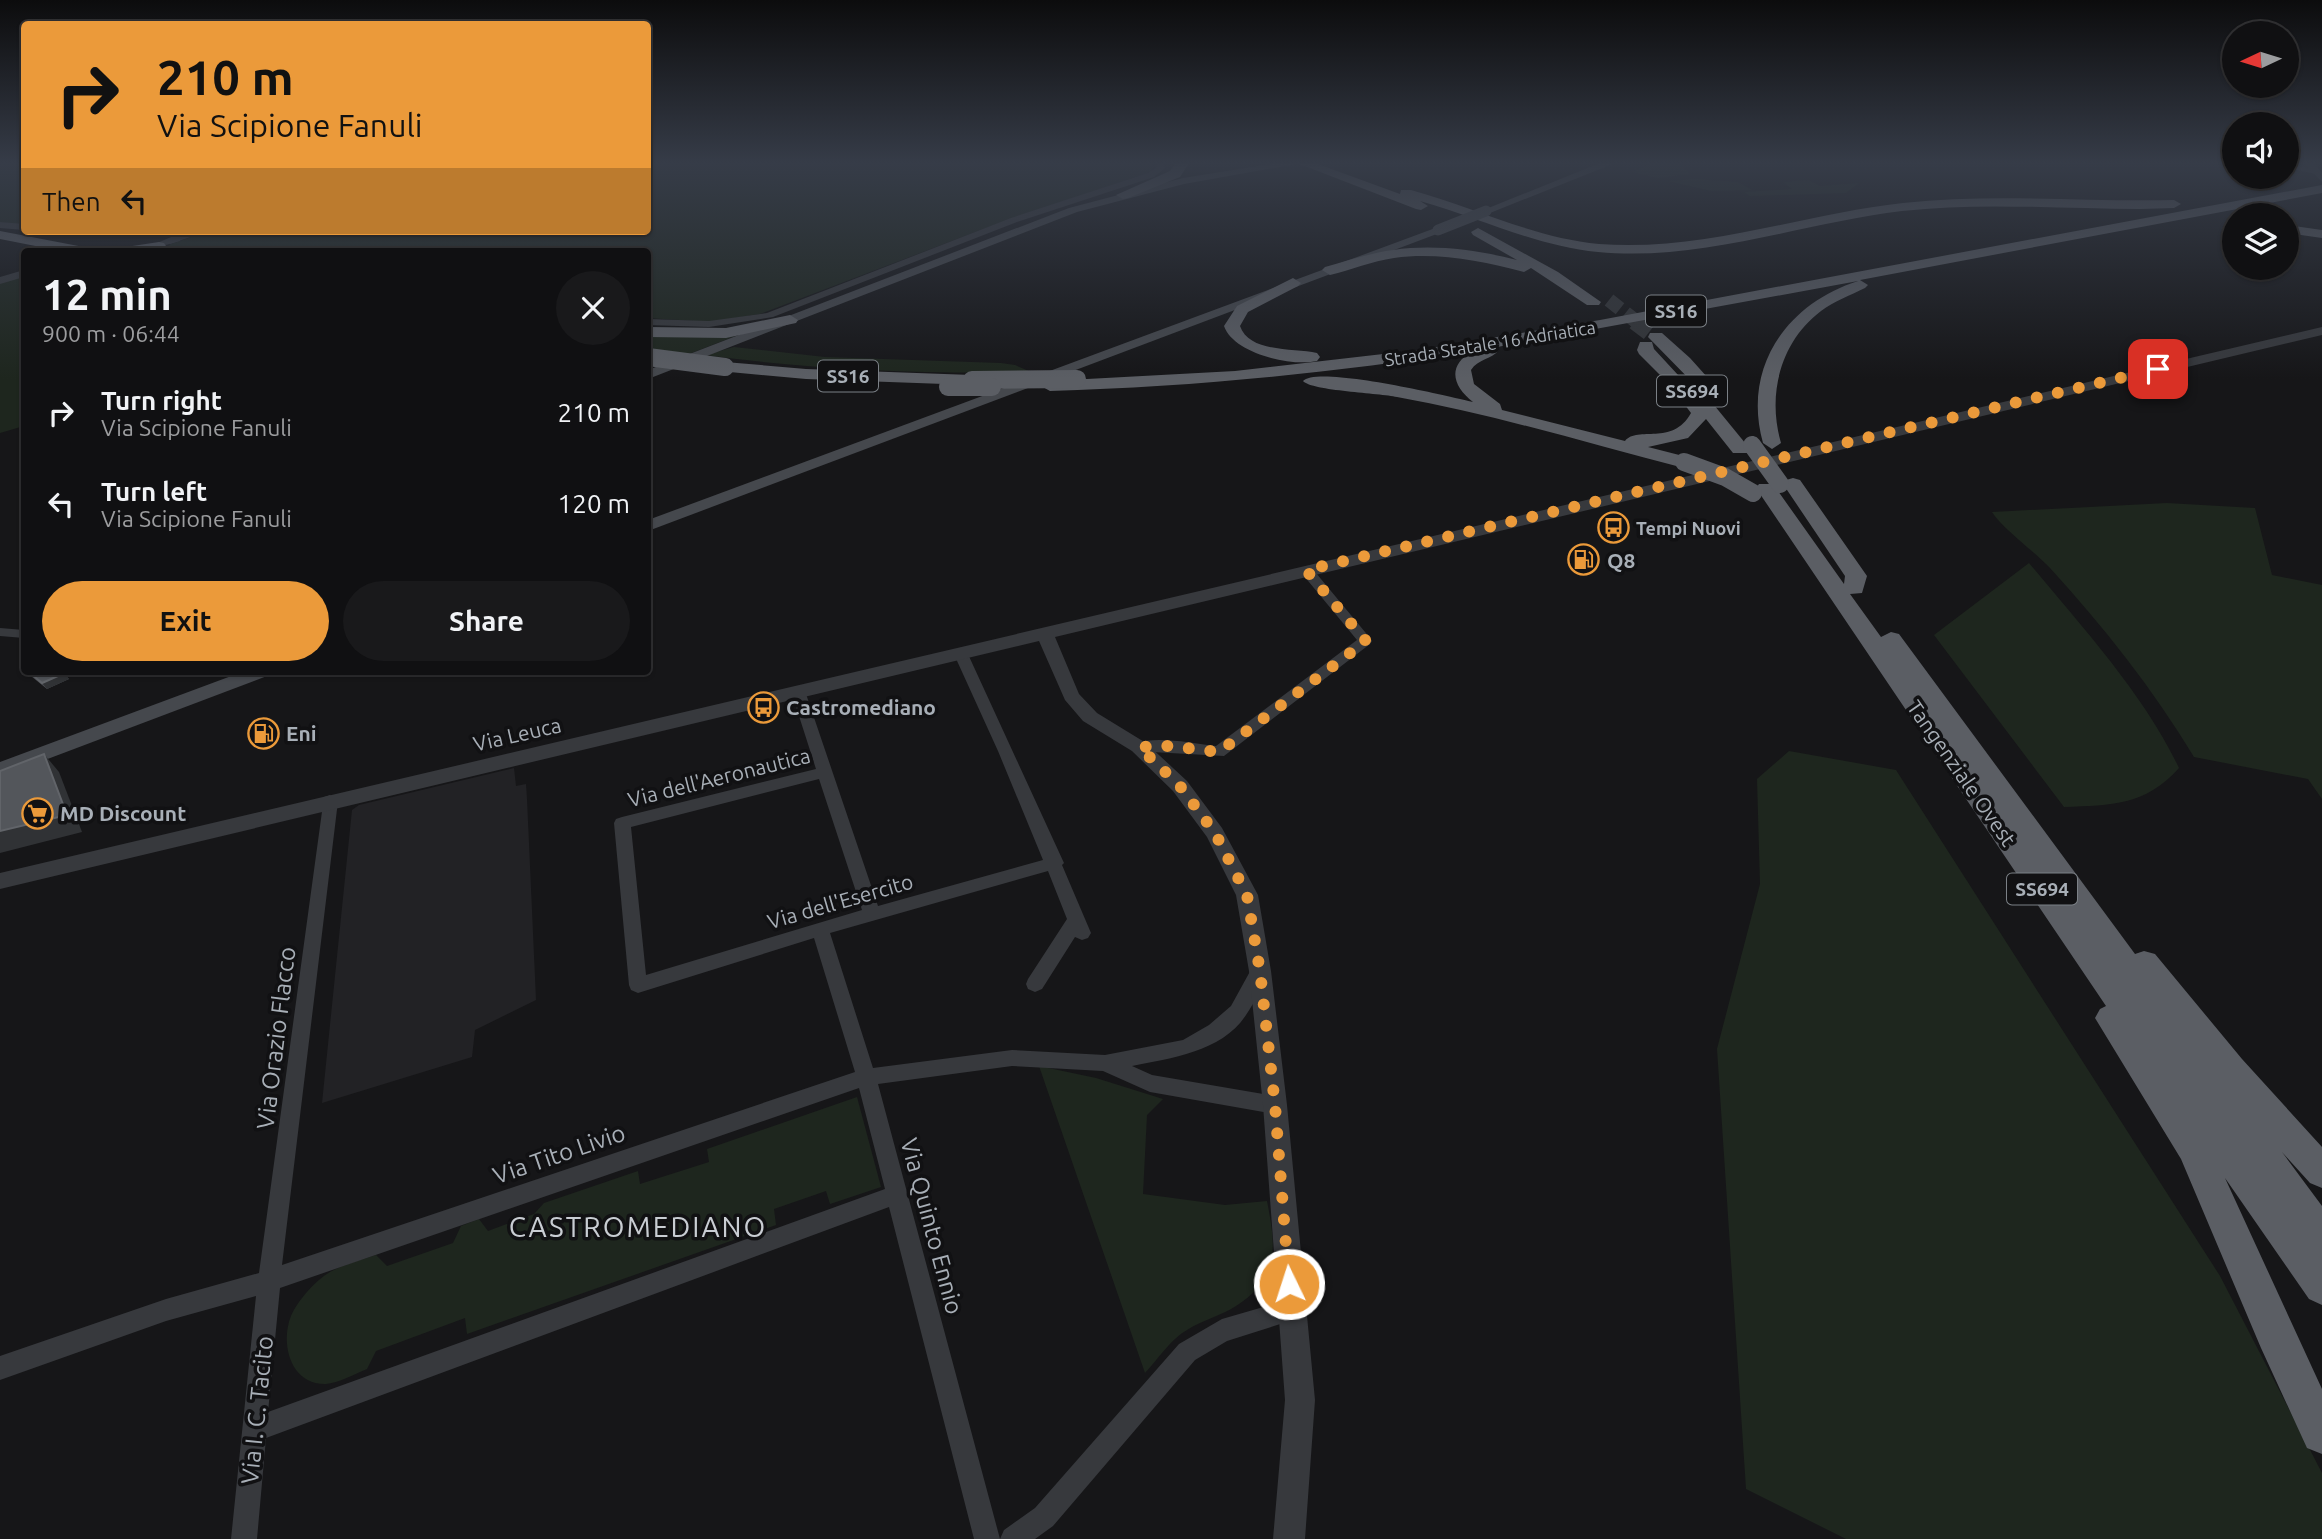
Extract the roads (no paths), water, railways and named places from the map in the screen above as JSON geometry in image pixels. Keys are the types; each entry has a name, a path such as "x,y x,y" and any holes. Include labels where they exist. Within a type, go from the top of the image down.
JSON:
{"highway":[{"path":"0,235 50,248"},
{"path":"1330,270 1405,253 1461,254 1531,269 1546,275 1583,300 1593,302 1510,248 1484,235"},
{"path":"1499,235 1528,248 1609,300"},
{"path":"1531,235 1586,247 1635,250 1684,246 1745,235"},
{"name":"Strada Statale 16 Adriatica","path":"651,358 793,380 948,387 1050,386 1285,366 1380,354 1587,321 2043,235"},
{"name":"Strada Statale 16 Adriatica","path":"651,365 972,380 1078,382 1228,378 1320,369 1467,348 1647,317 2079,235"},
{"path":"0,244 50,248"},
{"path":"0,244 21,249"},
{"path":"1078,382 1100,389 1291,380 1349,384 1453,402 1773,488 1772,443 1767,409 1770,371 1786,341 1806,316 1831,298 1875,279 1976,258 2002,249"},
{"path":"1293,283 1283,292 1238,312 1233,326 1235,334 1242,341 1264,352 1282,356 1323,356 1587,321"},
{"path":"1647,317 1627,324 1481,353 1465,363 1461,377 1475,397 1508,413 1614,439 1638,442 1669,439 1691,428 1700,413 1675,380 1645,350 1647,340"},
{"path":"651,332 726,333 790,320"},
{"name":"Tangenziale Ovest","path":"1647,340 1746,447 1853,601 2065,923 2322,1286"},
{"name":"Tangenziale Ovest","path":"1853,601 2016,814 2322,1236"},
{"path":"2016,814 2070,870 2230,1069 2322,1172"},
{"path":"2065,923 2076,963 2195,1150 2275,1334 2322,1433"}],"main road":[{"path":"651,374 1004,235"},
{"path":"651,525 1425,235"},
{"path":"0,770 249,675"}],"street":[{"path":"161,247 176,239 178,235"},
{"path":"161,247 193,235"},
{"path":"651,321 696,326 748,321 770,315 976,235"},
{"path":"0,281 21,275"},
{"path":"1289,1539 1300,1400 1275,1105 1260,971 1247,895 1215,833 1180,786 1139,747 1090,717 1071,696 1044,632 2322,331"},
{"path":"1139,747 1170,746 1219,752 1366,641 1306,570"},
{"path":"0,632 21,635"},
{"name":"Via Leuca","path":"0,881 1044,632"},
{"path":"960,652 1055,863 1079,927 1035,984"},
{"path":"798,691 873,914"},
{"name":"Via dell'Aeronautica","path":"638,985 622,823 825,772"},
{"name":"Via Orazio Flacco","path":"269,1281 330,801"},
{"name":"Via dell'Esercito","path":"638,985 820,929 1055,863"},
{"name":"Via Quinto Ennio","path":"820,929 866,1077 986,1539"},
{"path":"1105,1063 1187,1047 1216,1031 1238,1012 1260,971"},
{"name":"Via Tito Livio","path":"0,1368 166,1310 269,1281 866,1077 1012,1058 1105,1063"},
{"path":"1105,1063 1150,1083 1275,1105"},
{"path":"256,1429 897,1194"},
{"name":"Via I. C. Tacito","path":"244,1539 269,1281"},
{"path":"1013,1539 1044,1517 1187,1352 1222,1331 1291,1310"}],"tunnel":[{"path":"1609,300 1637,322"},
{"path":"1635,321 1656,337"}],"place":[{"name":"Tempi Nuovi","path":"1613,528"},
{"name":"Q8","path":"1584,560"},
{"name":"Castromediano","path":"763,707"},
{"name":"Eni","path":"263,733"},
{"name":"MD Discount","path":"37,813"}],"district":[{"name":"CASTROMEDIANO","path":"638,1226"}]}
